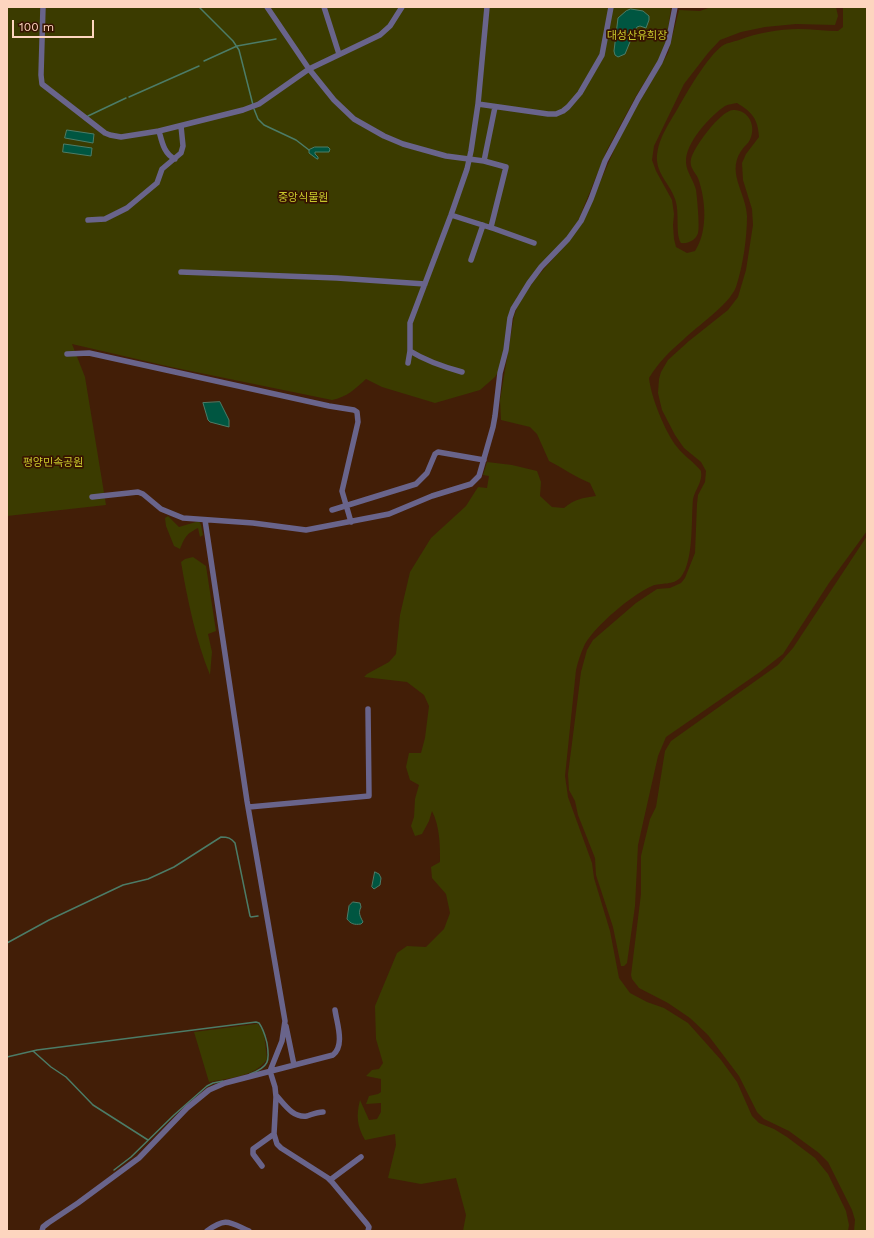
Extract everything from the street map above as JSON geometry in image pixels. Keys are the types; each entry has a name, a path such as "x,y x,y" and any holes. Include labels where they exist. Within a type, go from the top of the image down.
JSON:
{"street":[{"path":"43,7 41,81 44,86 104,132 110,135 128,136 181,126 243,110 259,104 309,69 363,44 385,31 402,7"},
{"path":"267,7 309,69 342,108 354,119 384,136 403,144 446,156 484,161 506,167 491,227"},
{"path":"324,7 339,54"},
{"path":"408,363 410,351 410,323 451,215 469,159 478,104 487,7"},
{"path":"478,104 548,114 556,114 568,107 580,93 600,60 612,7"},
{"path":"92,497 138,492 143,494 152,503 182,518 253,522 306,530 388,514 432,496 471,484 479,476 495,416 500,373 506,350 510,318 513,310 529,283 541,267 568,239 581,221 605,161 662,57 670,34 675,7"},
{"path":"484,161 495,107"},
{"path":"88,220 105,219 127,208 156,183 162,169 181,153 183,146 181,126"},
{"path":"159,131 162,144 166,152 175,158"},
{"path":"451,215 491,227 534,243"},
{"path":"471,260 483,225"},
{"path":"181,272 337,278 425,284"},
{"path":"410,351 439,365 462,372"},
{"path":"67,354 89,354 329,406 354,410 357,412 358,422 342,491 351,522"},
{"path":"332,510 416,484 427,473 435,454 441,451 484,460"},
{"path":"205,520 248,807 294,1066"},
{"path":"248,807 369,796 368,710"},
{"path":"42,1231 43,1227 48,1223 139,1158 187,1108 209,1090 225,1083 294,1066 333,1055 337,1052 339,1035 335,1010"},
{"path":"285,1022 282,1041 270,1071 276,1096 274,1134 277,1144 330,1180 367,1224 369,1227 368,1231"},
{"path":"276,1096 287,1108 300,1116 323,1112"},
{"path":"262,1166 253,1154 253,1149 274,1134"},
{"path":"330,1180 361,1157"},
{"path":"207,1231 221,1222 228,1222 249,1231"}],"green space":[{"name":"중앙식물원","path":"7,7 671,7 667,38 662,54 636,96 607,150 578,221 568,237 517,297 499,371 495,377 480,390 435,403 382,387 366,379 346,395 332,400 171,367 72,344 85,377 106,505 7,516"},
{"path":"711,7 836,7 838,16 835,25 796,24 765,27 741,32 720,40 684,84 654,146 652,160 656,171 672,200 674,214 674,239 676,247 687,253 695,251 702,235 704,225 704,206 701,187 692,167 691,159 693,153 708,130 721,116 733,110 738,110 749,118 752,127 750,140 738,156 736,164 736,173 746,207 747,216 744,252 736,287 727,301 669,353 649,378 650,386 663,424 672,441 701,471 701,479 693,499 691,540 688,561 685,570 678,580 671,583 652,586 635,596 606,619 590,636 585,644 576,670 565,776 568,797 592,863 594,878 610,931 619,978 630,993 647,1002 664,1008 688,1023 721,1060 737,1082 752,1116 759,1123 774,1129 787,1137 815,1158 828,1174 846,1211 849,1225 848,1231 463,1231 466,1215 456,1178 421,1184 388,1178 396,1145 395,1134 365,1140 360,1130 358,1121 360,1100 369,1120 377,1119 381,1112 381,1103 366,1104 369,1096 381,1092 381,1079 366,1076 372,1070 379,1069 383,1063 376,1039 375,1006 397,953 407,946 426,947 444,929 450,913 446,894 432,878 431,867 440,862 440,843 435,817 432,811 429,821 422,834 415,836 411,826 414,817 415,799 419,785 410,780 406,767 409,753 421,753 425,738 429,706 424,695 407,682 364,677 389,662 396,654 400,615 410,572 431,538 466,506 478,487 487,488 489,476 483,475 487,462 512,465 537,471 541,482 540,496 552,507 564,508 579,499 596,496 590,483 549,461 537,434 530,427 501,420 500,400 514,316 519,302 536,278 567,243 583,221 622,132 668,53 679,10 700,11"},
{"path":"843,7 867,7 867,531 829,583 783,654 760,672 666,737 658,756 638,845 635,906 627,963 624,966 621,966 613,927 596,875 595,858 578,815 575,801 569,790 568,774 581,672 587,650 593,640 636,603 657,589 670,588 681,583 685,578 695,553 698,495 705,482 706,471 701,462 684,448 675,435 662,410 658,393 659,379 668,360 728,310 738,297 746,270 753,225 752,209 743,180 742,163 746,154 759,137 756,121 747,110 737,103 726,105 706,123 694,138 687,155 686,162 687,169 696,190 699,230 695,238 686,243 681,243 679,239 675,199 658,166 657,154 667,127 692,84 710,58 722,46 761,33 791,29 838,31 843,27"},
{"path":"168,516 179,527 199,521 203,535 200,537 198,528 186,536 180,549 174,546 166,526 165,518"},
{"path":"867,536 867,1231 854,1231 855,1220 852,1210 828,1162 819,1153 789,1131 764,1119 757,1112 739,1076 708,1035 690,1018 668,1003 639,988 632,979 631,975 641,894 641,856 650,819 656,807 665,751 671,741 778,665 793,648"},
{"path":"193,557 206,566 216,631 208,634 212,652 210,675 200,648 192,619 181,562 185,559"},
{"path":"258,1024 264,1033 267,1059 262,1065 256,1070 241,1076 209,1082 194,1032"}],"shaded area":[{"path":"631,9 643,11 649,16 649,20 646,28 640,26 637,27 625,54 618,57 615,55 614,51 618,18 626,11"},
{"path":"67,130 94,134 93,143 65,138"},
{"path":"64,144 92,148 91,156 63,152"},
{"path":"315,147 328,147 330,149 329,152 315,152 318,157 317,159 309,153 309,150"},
{"path":"220,402 229,420 229,427 210,422 208,420 203,403"},
{"path":"375,872 379,874 381,878 380,885 374,889 372,887"},
{"path":"353,902 360,903 360,914 363,922 361,924 353,924 347,919 349,906"}],"waterway":[{"path":"199,7 233,41 239,50 253,105"},
{"path":"204,61 237,46 276,39"},
{"path":"129,97 199,66"},
{"path":"88,116 126,98"},
{"path":"254,109 258,119 264,125 296,140 309,150"},
{"path":"7,943 49,920 123,885 148,879 174,867 221,837 229,838 235,843 250,916 258,916"},
{"path":"7,1057 37,1050 256,1022 259,1023 265,1035 268,1049 268,1059 265,1066 250,1074"},
{"path":"33,1051 51,1067 66,1077 93,1105 148,1140"},
{"path":"114,1170 131,1157 174,1115 207,1086 223,1081"}],"park label":[{"name":"대성산유희장","path":"637,36"},
{"name":"평양민속공원","path":"53,463"}]}
